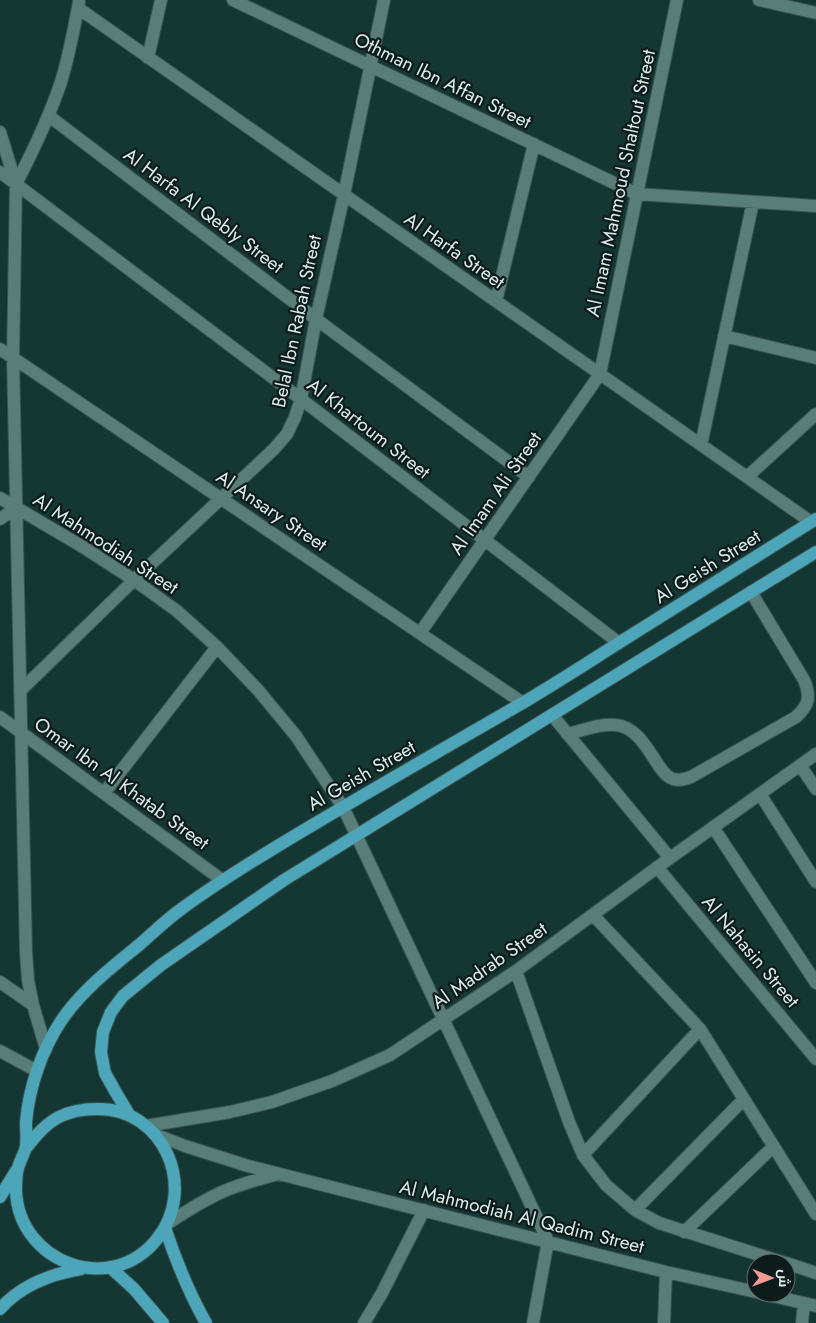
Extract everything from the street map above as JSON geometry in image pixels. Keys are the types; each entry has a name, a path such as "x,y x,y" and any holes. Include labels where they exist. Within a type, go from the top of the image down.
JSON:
{"main road":[{"name":"Al Geish Street","path":"26,1148 26,1122 37,1070 62,1020 82,995 106,972 178,911 222,880 342,807 523,703 814,521"},
{"path":"130,1116 105,1073 101,1052 103,1032 111,1012 123,996 161,965 284,880 816,552"},
{"path":"0,1197 18,1167 26,1148 41,1130 60,1116 83,1109 107,1109 130,1116 150,1130 164,1147 175,1177 173,1209 166,1226 142,1254 110,1267 86,1268 63,1272 42,1279 22,1290 0,1309"},
{"path":"18,1167 15,1186 18,1206 24,1225 35,1241 50,1254 67,1263 86,1268"},
{"path":"166,1226 174,1256 206,1323"},
{"path":"110,1267 134,1289 163,1323"}],"street":[{"path":"148,58 160,0"},
{"name":"Othman Ibn Affan Street","path":"233,0 636,194"},
{"name":"Belal Ibn Rabah Street","path":"20,691 220,498 274,449 287,434 301,399 316,319 344,195 384,0"},
{"name":"Al Imam Mahmoud Shaltout Street","path":"600,374 677,0"},
{"path":"759,0 816,13"},
{"path":"16,184 34,151 49,116 66,63 79,4"},
{"name":"Al Harfa Street","path":"79,4 148,58 747,477 814,521"},
{"name":"Al Harfa Al Qebly Street","path":"49,116 316,319 529,477"},
{"path":"0,132 16,184 13,358 26,952 28,980 33,1005 46,1049"},
{"path":"496,301 534,144"},
{"name":"Al Khartoum Street","path":"0,172 301,399 619,643"},
{"path":"636,194 816,206"},
{"path":"701,444 753,202"},
{"path":"724,336 816,358"},
{"name":"Al Ansary Street","path":"0,350 523,703"},
{"name":"Al Imam Ali Street","path":"420,633 600,374"},
{"path":"747,477 816,414"},
{"name":"Al Mahmodiah Street","path":"0,498 83,547 134,580 177,612 217,647 258,690 296,736 342,807 548,1242"},
{"path":"0,519 16,508"},
{"path":"567,734 604,725 617,725 629,729 639,737 665,774 673,779 682,780 691,777 796,717 804,710 808,700 808,690 804,680 751,592"},
{"path":"104,793 217,647"},
{"path":"552,715 670,858"},
{"name":"Omar Ibn Al Khatab Street","path":"0,717 222,880"},
{"name":"Al Madrab Street","path":"150,1130 272,1102 332,1081 390,1054 516,971 816,754"},
{"path":"800,765 816,789"},
{"path":"760,794 816,882"},
{"path":"713,828 816,983"},
{"name":"Al Nahasin Street","path":"658,867 816,1059"},
{"path":"593,915 700,1029 816,1214"},
{"name":"Al Mahmodiah Al Qadim Street","path":"516,971 569,1122 583,1155 606,1185 635,1210 659,1223 752,1253"},
{"path":"0,982 33,1005"},
{"path":"583,1155 700,1029"},
{"path":"0,1051 37,1070"},
{"path":"635,1210 743,1100"},
{"name":"Al Mahmodiah Al Qadim Street","path":"150,1130 185,1146 216,1157 666,1272 746,1290"},
{"path":"684,1232 773,1147"},
{"name":"Al Mahmodiah Al Qadim Street","path":"166,1226 193,1207 221,1192 280,1174"},
{"path":"366,1322 424,1210"},
{"path":"533,1323 548,1242"},
{"name":"Al Mahmodiah Al Qadim Street","path":"796,1267 816,1273"},
{"path":"664,1323 666,1272"},
{"path":"796,1301 810,1304 802,1323"}]}
